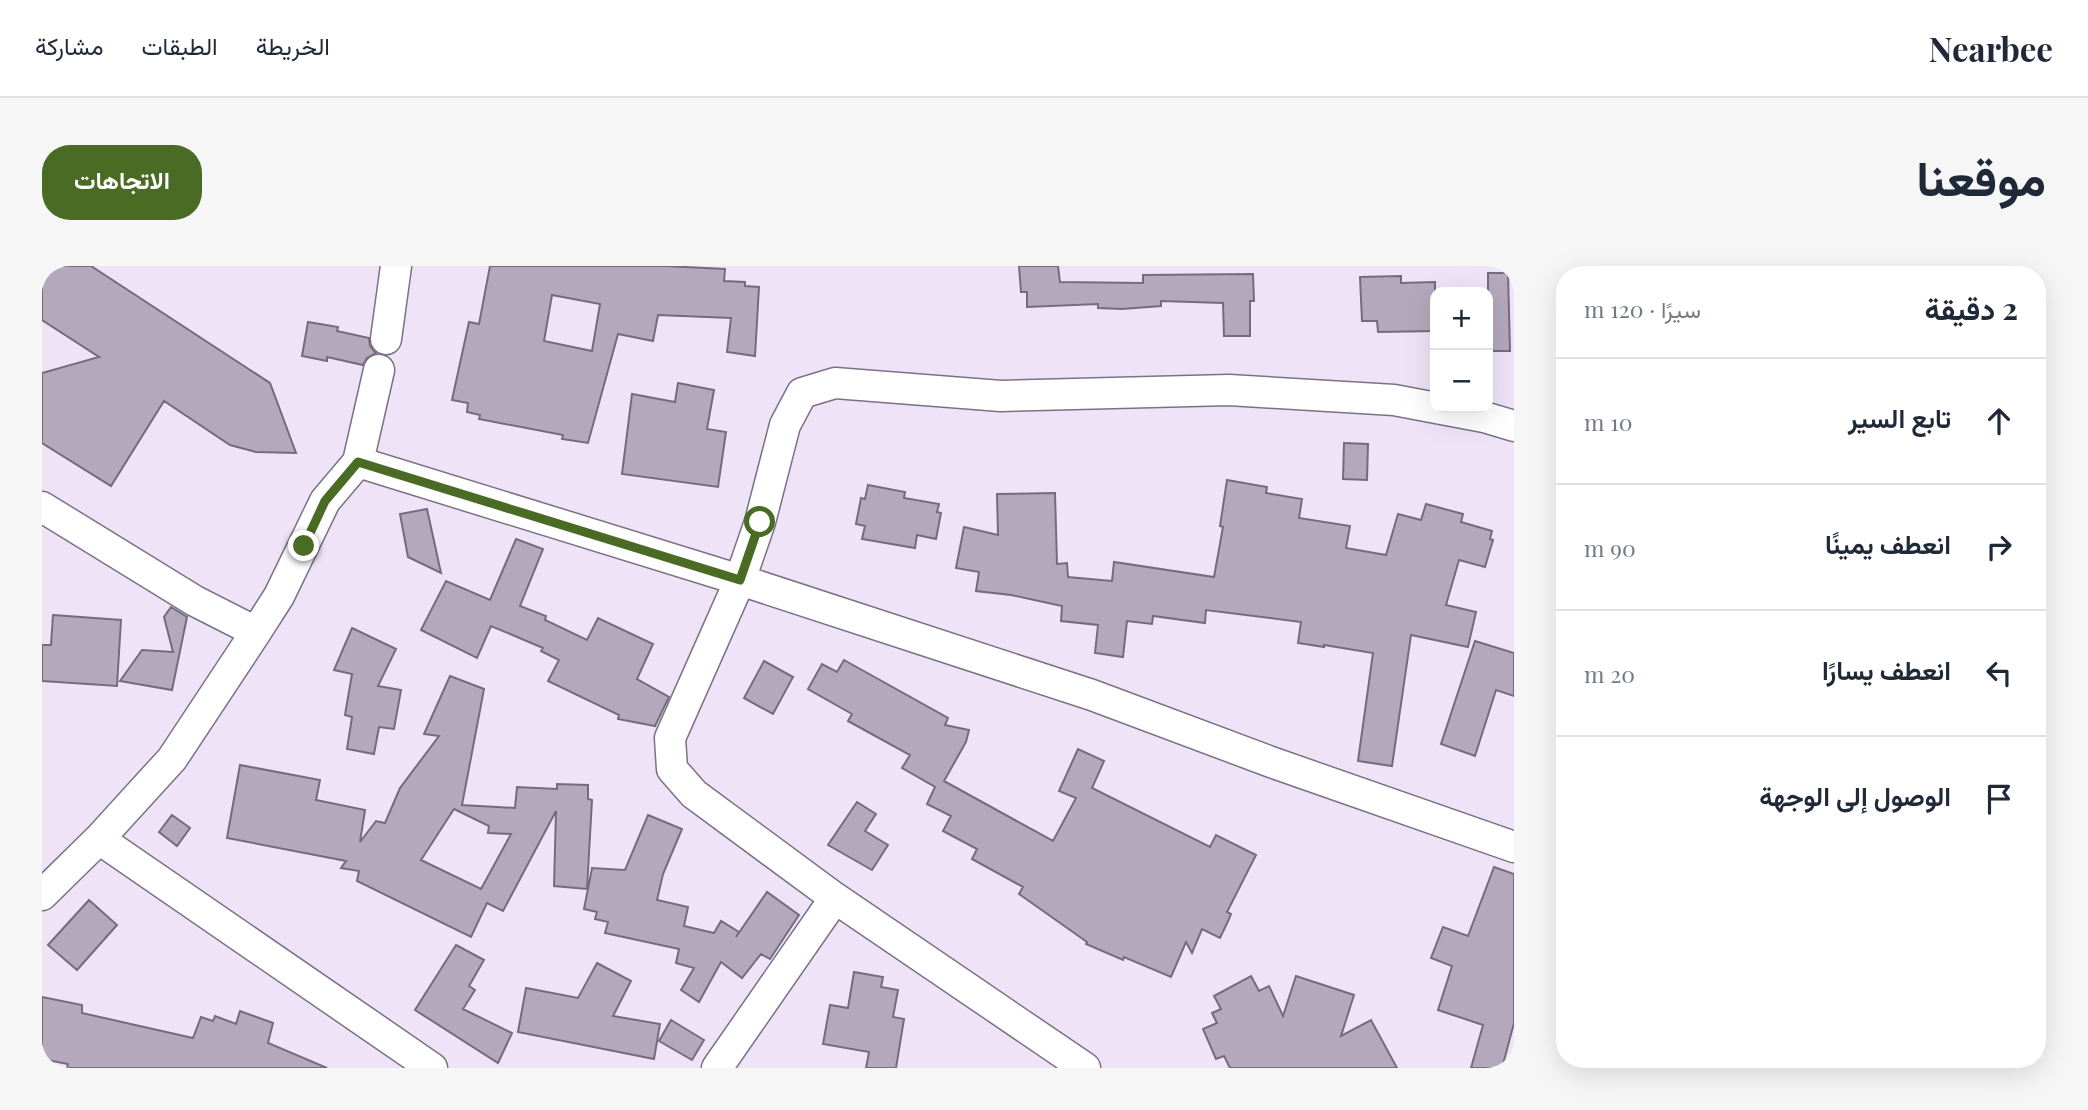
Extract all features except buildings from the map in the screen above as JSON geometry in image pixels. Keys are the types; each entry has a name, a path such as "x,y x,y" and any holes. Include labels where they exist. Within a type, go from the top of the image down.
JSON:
{"street":[{"path":"386,339 396,266"},
{"path":"42,895 99,839 172,759 256,632 279,596 325,501 358,462 379,370"},
{"path":"1085,1068 835,898 694,794 672,769 670,738 740,580 760,522 785,425 802,393 835,383 1001,396 1229,390 1394,400 1484,417 1514,426"},
{"path":"358,462 740,580 1092,695 1271,762 1514,847"},
{"path":"42,508 195,601 256,632"},
{"path":"99,839 422,1065"},
{"path":"717,1068 835,898"}],"route":[{"path":"304,546 325,501 358,462 740,580 760,522"}]}
